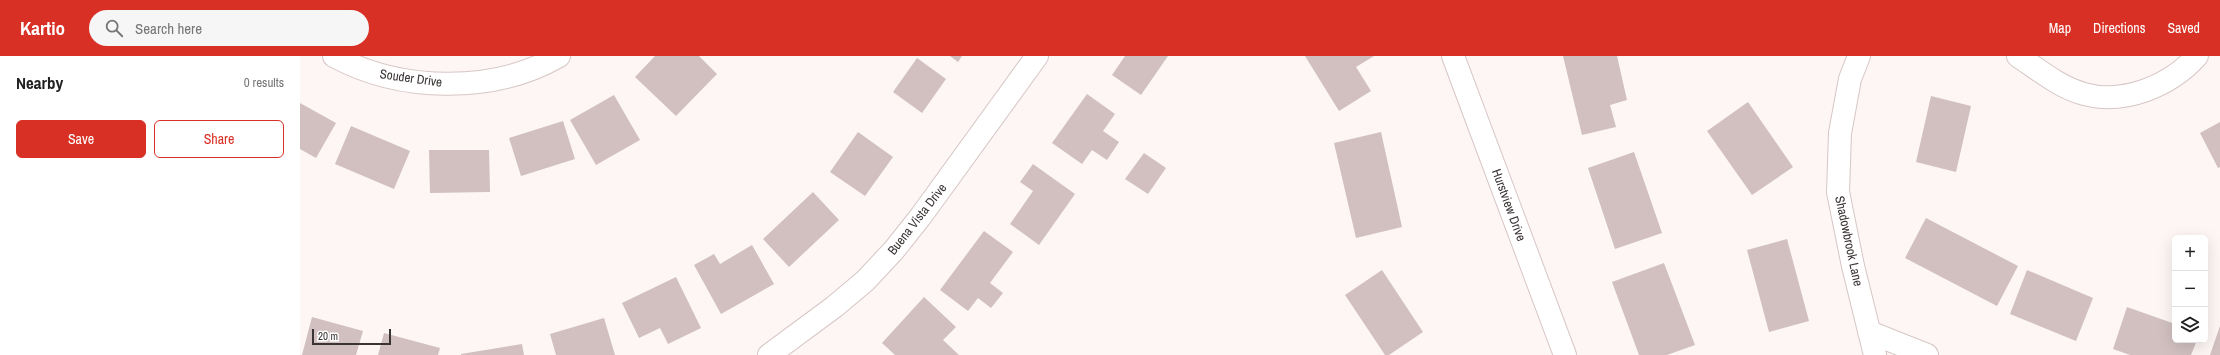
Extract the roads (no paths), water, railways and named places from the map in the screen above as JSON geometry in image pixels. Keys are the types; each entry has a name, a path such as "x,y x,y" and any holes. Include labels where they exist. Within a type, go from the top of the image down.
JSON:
{"street":[{"name":"Souder Drive","path":"334,56 352,66 389,77 431,83 467,83 508,75 548,62 559,56"},
{"name":"Buena Vista Drive","path":"769,355 834,307 864,281 894,250 921,216 1037,56"},
{"name":"Hurstview Drive","path":"1453,56 1565,355"},
{"name":"Shadowbrook Lane","path":"1859,56 1850,79 1840,133 1838,192 1853,266 1875,355"},
{"path":"2018,56 2057,83 2085,94 2119,98 2147,89 2173,78 2197,56"},
{"path":"1869,332 1927,355"}]}
